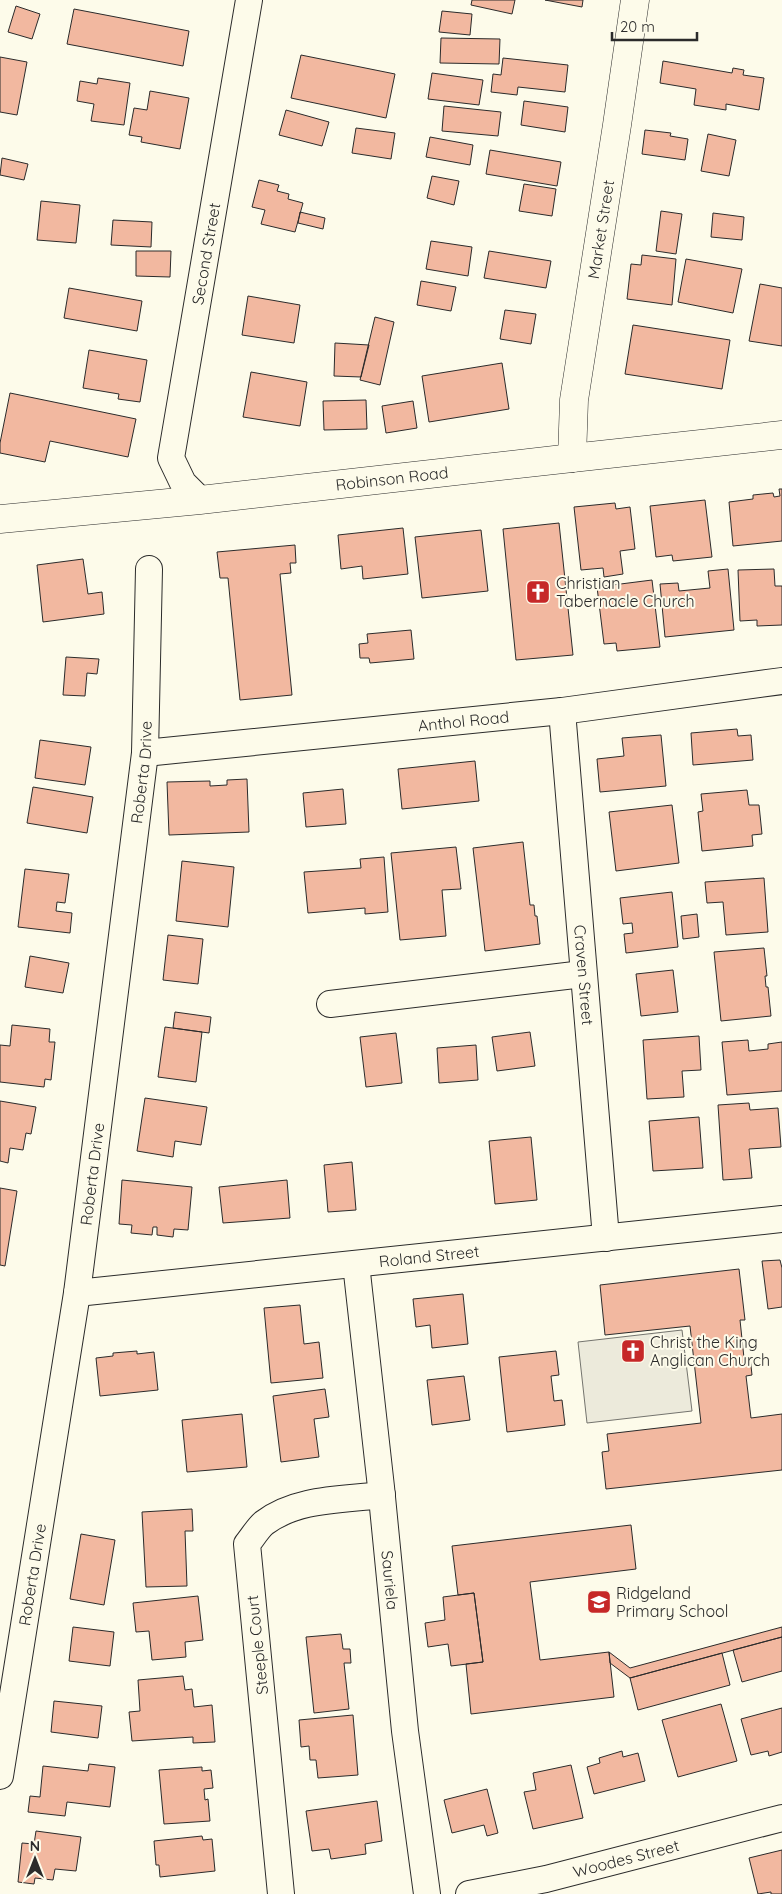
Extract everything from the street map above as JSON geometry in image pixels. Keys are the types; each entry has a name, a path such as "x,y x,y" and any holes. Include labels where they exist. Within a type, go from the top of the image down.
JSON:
{"main road":[{"name":"Market Street","path":"572,458 574,400 635,0"},
{"name":"Robinson Road","path":"0,519 200,500 782,435"}],"street":[{"name":"Second Street","path":"200,500 183,483 171,458 249,0"},
{"name":"Roberta Drive","path":"0,1776 77,1293 145,753 149,570"},
{"name":"Anthol Road","path":"145,753 562,711 782,681"},
{"name":"Craven Street","path":"562,711 606,1238"},
{"path":"330,1004 583,974"},
{"name":"Roland Street","path":"77,1293 782,1220"},
{"name":"Sauriela","path":"356,1264 382,1495 405,1731 427,1894"},
{"name":"Steeple Court","path":"281,1894 247,1544 263,1524 286,1510 308,1504 382,1495"},
{"name":"Woodes Street","path":"470,1894 546,1879 782,1818"}],"shaded area":[{"path":"682,1330 692,1411 587,1423 578,1342"}],"building":[{"path":"472,0 515,0 512,14 471,5"},
{"path":"545,0 583,0 582,7"},
{"path":"16,6 40,14 32,39 8,32"},
{"path":"74,9 189,31 183,66 67,44"},
{"path":"442,11 472,14 470,35 439,32"},
{"path":"441,38 500,39 499,64 440,63"},
{"path":"301,55 395,74 386,118 291,98"},
{"path":"0,57 27,62 17,115 0,112"},
{"path":"503,58 568,65 565,92 518,87 517,95 491,92 493,74 501,75"},
{"path":"663,61 732,73 733,68 744,70 743,75 764,78 759,110 726,104 726,110 694,105 696,89 660,83"},
{"path":"432,73 483,80 479,105 428,99"},
{"path":"98,78 130,83 124,125 91,121 94,104 77,101 80,81 97,84"},
{"path":"150,91 189,98 180,149 141,142 142,137 129,135 134,108 147,110"},
{"path":"524,101 568,107 565,132 521,125"},
{"path":"444,106 501,112 498,136 442,131"},
{"path":"286,110 329,122 322,146 279,135"},
{"path":"356,128 395,133 391,159 352,153"},
{"path":"645,130 671,133 670,136 688,139 685,160 642,154"},
{"path":"708,134 736,140 729,176 701,171"},
{"path":"430,137 473,145 470,165 426,157"},
{"path":"490,150 561,162 557,186 486,174"},
{"path":"2,158 28,164 24,180 0,175"},
{"path":"432,176 459,181 454,205 427,198"},
{"path":"259,180 279,185 277,191 289,194 288,199 303,203 295,232 261,224 265,210 252,207"},
{"path":"524,184 556,189 552,216 519,211"},
{"path":"41,201 80,205 76,243 37,240"},
{"path":"661,211 682,214 676,254 656,251"},
{"path":"300,212 325,218 323,229 298,223"},
{"path":"713,213 744,217 742,240 711,237"},
{"path":"113,220 152,222 151,247 111,245"},
{"path":"431,241 472,247 468,276 426,269"},
{"path":"136,251 171,251 170,277 136,276"},
{"path":"489,251 551,261 546,288 484,278"},
{"path":"642,255 676,259 672,305 627,299 631,264 641,265"},
{"path":"686,259 742,269 733,313 678,302"},
{"path":"421,281 456,287 451,311 417,305"},
{"path":"760,284 782,288 782,346 749,341"},
{"path":"69,288 142,301 137,331 64,318"},
{"path":"248,296 300,305 294,343 242,335"},
{"path":"505,310 536,314 531,344 500,339"},
{"path":"375,317 394,322 380,385 360,380"},
{"path":"633,325 730,340 722,389 625,374"},
{"path":"335,343 369,345 361,377 334,376"},
{"path":"89,350 147,360 140,402 118,399 119,394 83,388"},
{"path":"502,363 509,409 429,422 422,376"},
{"path":"251,372 307,382 300,426 243,417"},
{"path":"10,393 136,419 128,457 50,441 45,462 0,453 0,443"},
{"path":"366,400 367,429 324,430 323,401"},
{"path":"413,401 417,428 386,433 382,406"},
{"path":"779,489 782,489 782,541 733,546 729,502 753,499 753,495 773,493 774,497 780,496"},
{"path":"705,500 712,557 673,561 672,555 656,557 650,506"},
{"path":"615,503 616,509 630,507 635,549 620,551 623,574 604,577 603,568 581,570 574,507"},
{"name":"Christian Tabernacle Church","path":"559,523 573,655 516,660 503,529"},
{"path":"403,528 408,574 363,579 362,566 341,569 338,535"},
{"path":"481,530 488,591 422,598 415,537"},
{"path":"295,545 296,563 290,563 291,573 280,574 292,695 240,700 228,578 220,578 217,552"},
{"path":"83,559 88,594 102,592 104,614 43,622 37,565"},
{"path":"728,569 734,630 665,637 660,584 678,583 679,591 710,588 708,571"},
{"path":"774,569 775,586 782,586 782,625 757,626 757,620 740,621 738,570"},
{"path":"652,580 660,647 617,651 616,643 604,644 597,587"},
{"path":"411,630 414,659 370,663 369,658 360,658 359,644 368,643 367,634"},
{"path":"66,657 99,659 97,674 87,673 85,696 63,695"},
{"path":"737,729 738,736 751,735 753,760 693,765 691,733"},
{"path":"661,735 666,786 600,792 597,759 624,756 622,738"},
{"path":"40,740 91,747 85,785 35,778"},
{"path":"475,761 479,801 402,809 398,769"},
{"path":"247,779 249,832 169,835 167,782 210,781 210,786 227,785 227,780"},
{"path":"33,787 93,797 87,833 27,823"},
{"path":"343,789 346,824 306,827 303,793"},
{"path":"747,790 749,805 759,805 762,834 752,835 753,846 702,851 698,812 703,811 701,794"},
{"path":"672,805 679,863 616,871 609,812"},
{"path":"523,842 530,905 534,905 535,916 537,916 540,944 485,951 473,848"},
{"path":"456,847 461,889 442,890 446,936 400,940 391,853"},
{"path":"384,857 388,912 365,914 365,908 308,913 304,872 361,868 360,859"},
{"path":"182,861 234,867 228,927 176,921"},
{"path":"25,869 69,874 65,903 57,902 56,911 72,913 70,933 18,927"},
{"path":"764,878 768,932 726,935 723,902 707,903 705,882"},
{"path":"672,892 678,947 626,953 624,934 633,933 632,923 623,924 620,898"},
{"path":"697,914 699,937 683,939 681,916"},
{"path":"168,935 203,939 198,984 163,980"},
{"path":"764,948 767,976 765,976 766,987 768,987 771,1016 721,1021 714,952"},
{"path":"30,956 69,963 63,993 25,987"},
{"path":"673,970 678,1012 641,1016 636,974"},
{"path":"175,1012 211,1017 209,1033 173,1028"},
{"path":"12,1025 50,1029 49,1042 55,1042 51,1080 45,1079 44,1087 0,1082 0,1045 10,1046"},
{"path":"165,1027 202,1032 196,1082 158,1077"},
{"path":"530,1032 535,1066 497,1071 492,1037"},
{"path":"396,1033 402,1083 366,1087 360,1037"},
{"path":"699,1036 701,1070 682,1071 684,1097 647,1099 643,1040"},
{"path":"748,1040 749,1051 768,1049 768,1044 782,1042 782,1091 727,1095 722,1042"},
{"path":"476,1045 478,1080 439,1083 437,1048"},
{"path":"145,1098 207,1107 201,1145 175,1141 173,1157 137,1151"},
{"path":"0,1101 36,1107 31,1134 26,1133 23,1150 10,1148 8,1163 0,1161"},
{"path":"749,1103 750,1110 778,1108 781,1147 749,1149 752,1178 723,1180 718,1105"},
{"path":"699,1117 703,1168 653,1171 649,1121"},
{"path":"531,1137 537,1200 495,1204 489,1141"},
{"path":"352,1162 356,1210 328,1212 324,1165"},
{"path":"122,1180 192,1187 188,1230 174,1229 173,1237 157,1235 157,1227 153,1227 152,1235 131,1233 132,1225 119,1224"},
{"path":"287,1180 290,1218 223,1223 219,1187"},
{"path":"0,1188 17,1191 5,1266 0,1265"},
{"path":"780,1260 782,1268 782,1307 768,1309 762,1261"},
{"path":"739,1269 745,1320 740,1320 744,1358 750,1357 752,1375 746,1376 751,1418 782,1414 782,1470 606,1489 602,1452 609,1451 607,1434 701,1423 690,1326 605,1335 600,1285"},
{"path":"463,1294 468,1344 432,1348 430,1325 416,1327 413,1299"},
{"path":"300,1305 304,1344 319,1342 323,1378 271,1383 264,1308"},
{"path":"137,1351 137,1354 154,1352 158,1390 100,1396 96,1358 113,1356 113,1353"},
{"path":"556,1351 559,1375 551,1376 554,1401 562,1400 565,1425 507,1432 499,1357"},
{"path":"464,1376 470,1420 432,1425 427,1380"},
{"path":"325,1389 329,1417 314,1419 319,1457 281,1462 273,1396"},
{"path":"242,1414 247,1467 187,1472 182,1420"},
{"path":"192,1509 193,1531 185,1531 187,1586 146,1587 142,1512"},
{"path":"631,1525 636,1569 530,1582 540,1660 609,1652 614,1697 471,1714 466,1664 483,1662 474,1593 458,1595 452,1546"},
{"path":"81,1534 115,1540 104,1605 70,1599"},
{"path":"474,1593 483,1662 451,1666 448,1644 428,1647 425,1623 445,1620 443,1597"},
{"path":"198,1596 203,1640 185,1642 186,1657 152,1660 149,1631 136,1632 133,1603"},
{"path":"73,1627 114,1632 110,1666 69,1661"},
{"path":"782,1627 782,1637 630,1678 610,1663 609,1652 630,1668"},
{"path":"341,1634 343,1649 350,1649 351,1663 344,1663 349,1709 314,1713 306,1637"},
{"path":"782,1637 782,1671 742,1682 733,1650"},
{"path":"722,1653 730,1685 638,1710 630,1678"},
{"path":"183,1676 185,1690 192,1689 194,1707 212,1705 215,1742 193,1743 193,1737 132,1741 129,1712 140,1711 138,1680"},
{"path":"54,1701 102,1706 98,1738 51,1732"},
{"path":"721,1704 737,1761 678,1777 662,1720"},
{"path":"782,1708 782,1752 769,1756 768,1751 751,1755 741,1719"},
{"path":"353,1715 358,1775 318,1778 316,1760 310,1760 309,1746 301,1747 299,1720"},
{"path":"622,1751 623,1757 638,1753 645,1781 594,1794 587,1767 600,1763 599,1758"},
{"path":"89,1764 115,1767 110,1807 67,1802 65,1816 28,1812 30,1796 40,1797 43,1766 88,1771"},
{"path":"571,1765 583,1818 533,1829 524,1792 536,1790 533,1773"},
{"path":"202,1767 202,1771 211,1770 213,1788 204,1789 205,1800 208,1799 210,1821 164,1824 159,1770"},
{"path":"487,1789 498,1833 487,1836 484,1825 452,1833 444,1800"},
{"path":"377,1801 382,1841 365,1844 366,1854 331,1859 329,1849 312,1851 306,1811"},
{"path":"36,1831 81,1837 76,1871 55,1869 53,1880 35,1878 34,1884 18,1882 22,1843 34,1844"},
{"path":"202,1836 203,1840 212,1839 215,1871 160,1877 159,1865 156,1865 154,1841"},
{"path":"782,1850 782,1894 771,1894 771,1892 758,1894 749,1858"}],"place":[{"name":"Christian Tabernacle Church","path":"538,592"},
{"name":"Christ the King Anglican Church","path":"633,1351"},
{"name":"Ridgeland Primary School","path":"599,1602"}]}
